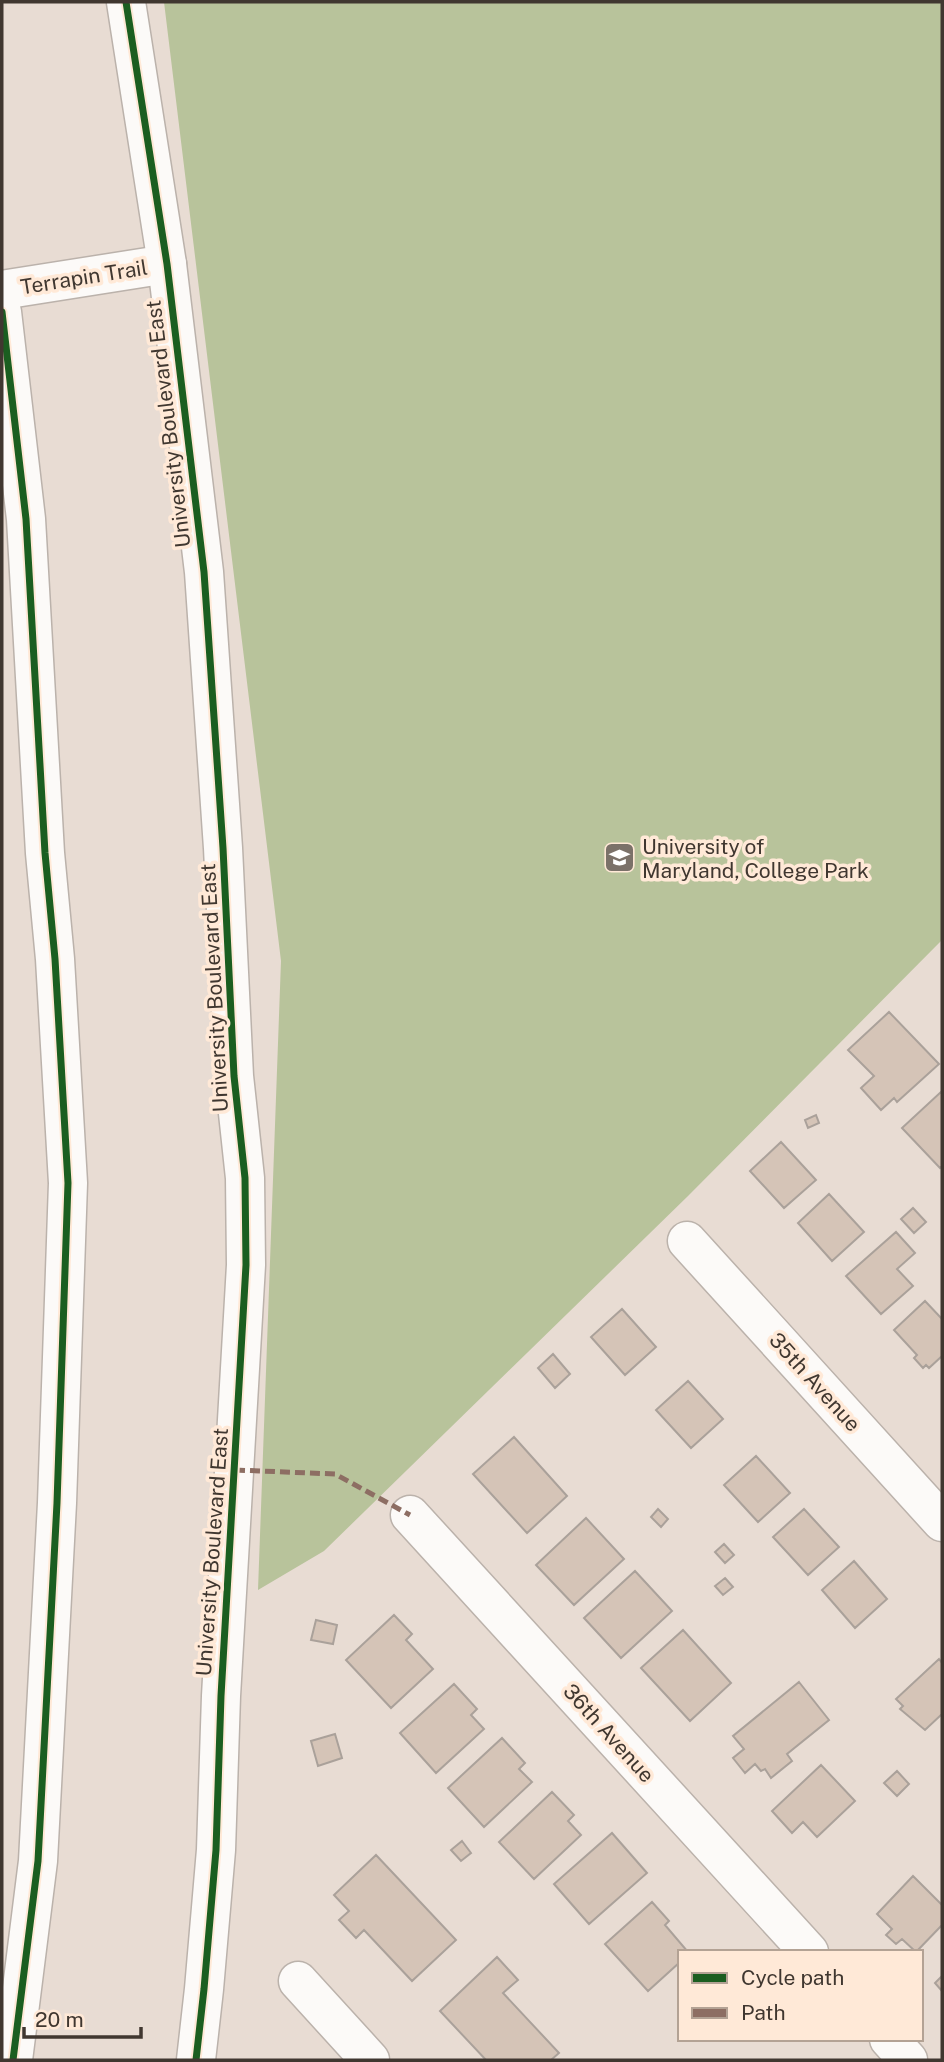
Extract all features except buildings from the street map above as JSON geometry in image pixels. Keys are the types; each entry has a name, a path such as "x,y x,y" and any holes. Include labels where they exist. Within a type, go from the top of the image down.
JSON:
{"main road":[{"name":"University Boulevard East","path":"126,2 167,264 204,572 223,848 234,1076 245,1178 246,1265 221,1696 216,1850 196,2060"},
{"name":"Terrapin Trail","path":"2,290 167,264"},
{"path":"2,312 26,519 45,853 55,959 68,1183 57,1503 38,1861 13,2060"},
{"name":"35th Avenue","path":"687,1241 942,1522"},
{"name":"36th Avenue","path":"410,1515 807,1950"},
{"path":"298,1981 370,2060"},
{"path":"890,2041 908,2060"}],"green space":[{"name":"University of Maryland, College Park","path":"164,2 942,2 942,940 688,1196 324,1551 258,1590 281,961"}],"marked path":[{"path":"235,1470 335,1474 410,1515"}],"cycle path":[{"path":"126,2 167,264 204,572 223,848 234,1076 245,1178 246,1265 221,1696 216,1850 196,2060"},
{"path":"2,312 26,519 45,853 55,959 68,1183 57,1503 38,1861 13,2060"}],"place":[{"name":"University of Maryland, College Park","path":"619,858"}]}
